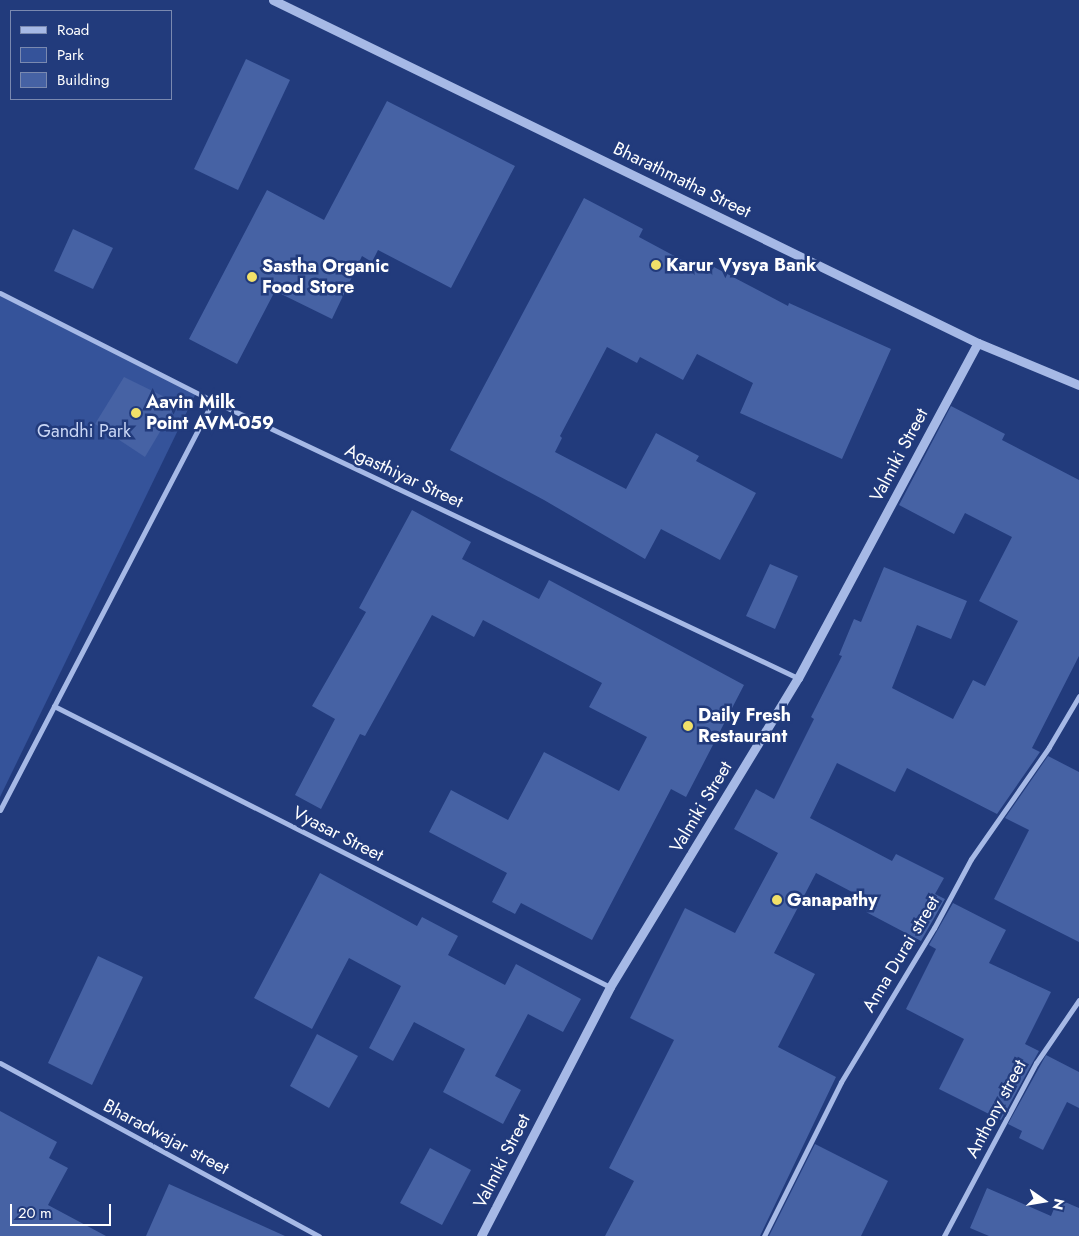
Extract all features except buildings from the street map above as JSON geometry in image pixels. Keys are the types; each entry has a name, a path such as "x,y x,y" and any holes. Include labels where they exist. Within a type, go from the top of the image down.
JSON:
{"street":[{"name":"Bharathmatha Street","path":"273,0 978,343 1079,386"},
{"name":"Agasthiyar Street","path":"0,293 213,401 798,678"},
{"name":"Valmiki Street","path":"481,1236 610,987 798,678 978,343"},
{"path":"0,810 213,401"},
{"name":"Anna Durai street","path":"764,1236 841,1082 934,928 971,859 1049,747 1079,696"},
{"name":"Vyasar Street","path":"54,706 610,987"},
{"name":"Anthony street","path":"944,1236 1036,1064 1079,1000"},
{"name":"Bharadwajar street","path":"0,1063 319,1236"}],"green space":[{"name":"Gandhi Park","path":"0,293 196,393 0,797"}],"place":[{"name":"Karur Vysya Bank","path":"656,265"},
{"name":"Sastha Organic Food Store","path":"252,277"},
{"name":"Aavin Milk Point AVM-059","path":"136,413"},
{"name":"Daily Fresh Restaurant","path":"688,726"},
{"name":"Ganapathy","path":"777,900"}]}
